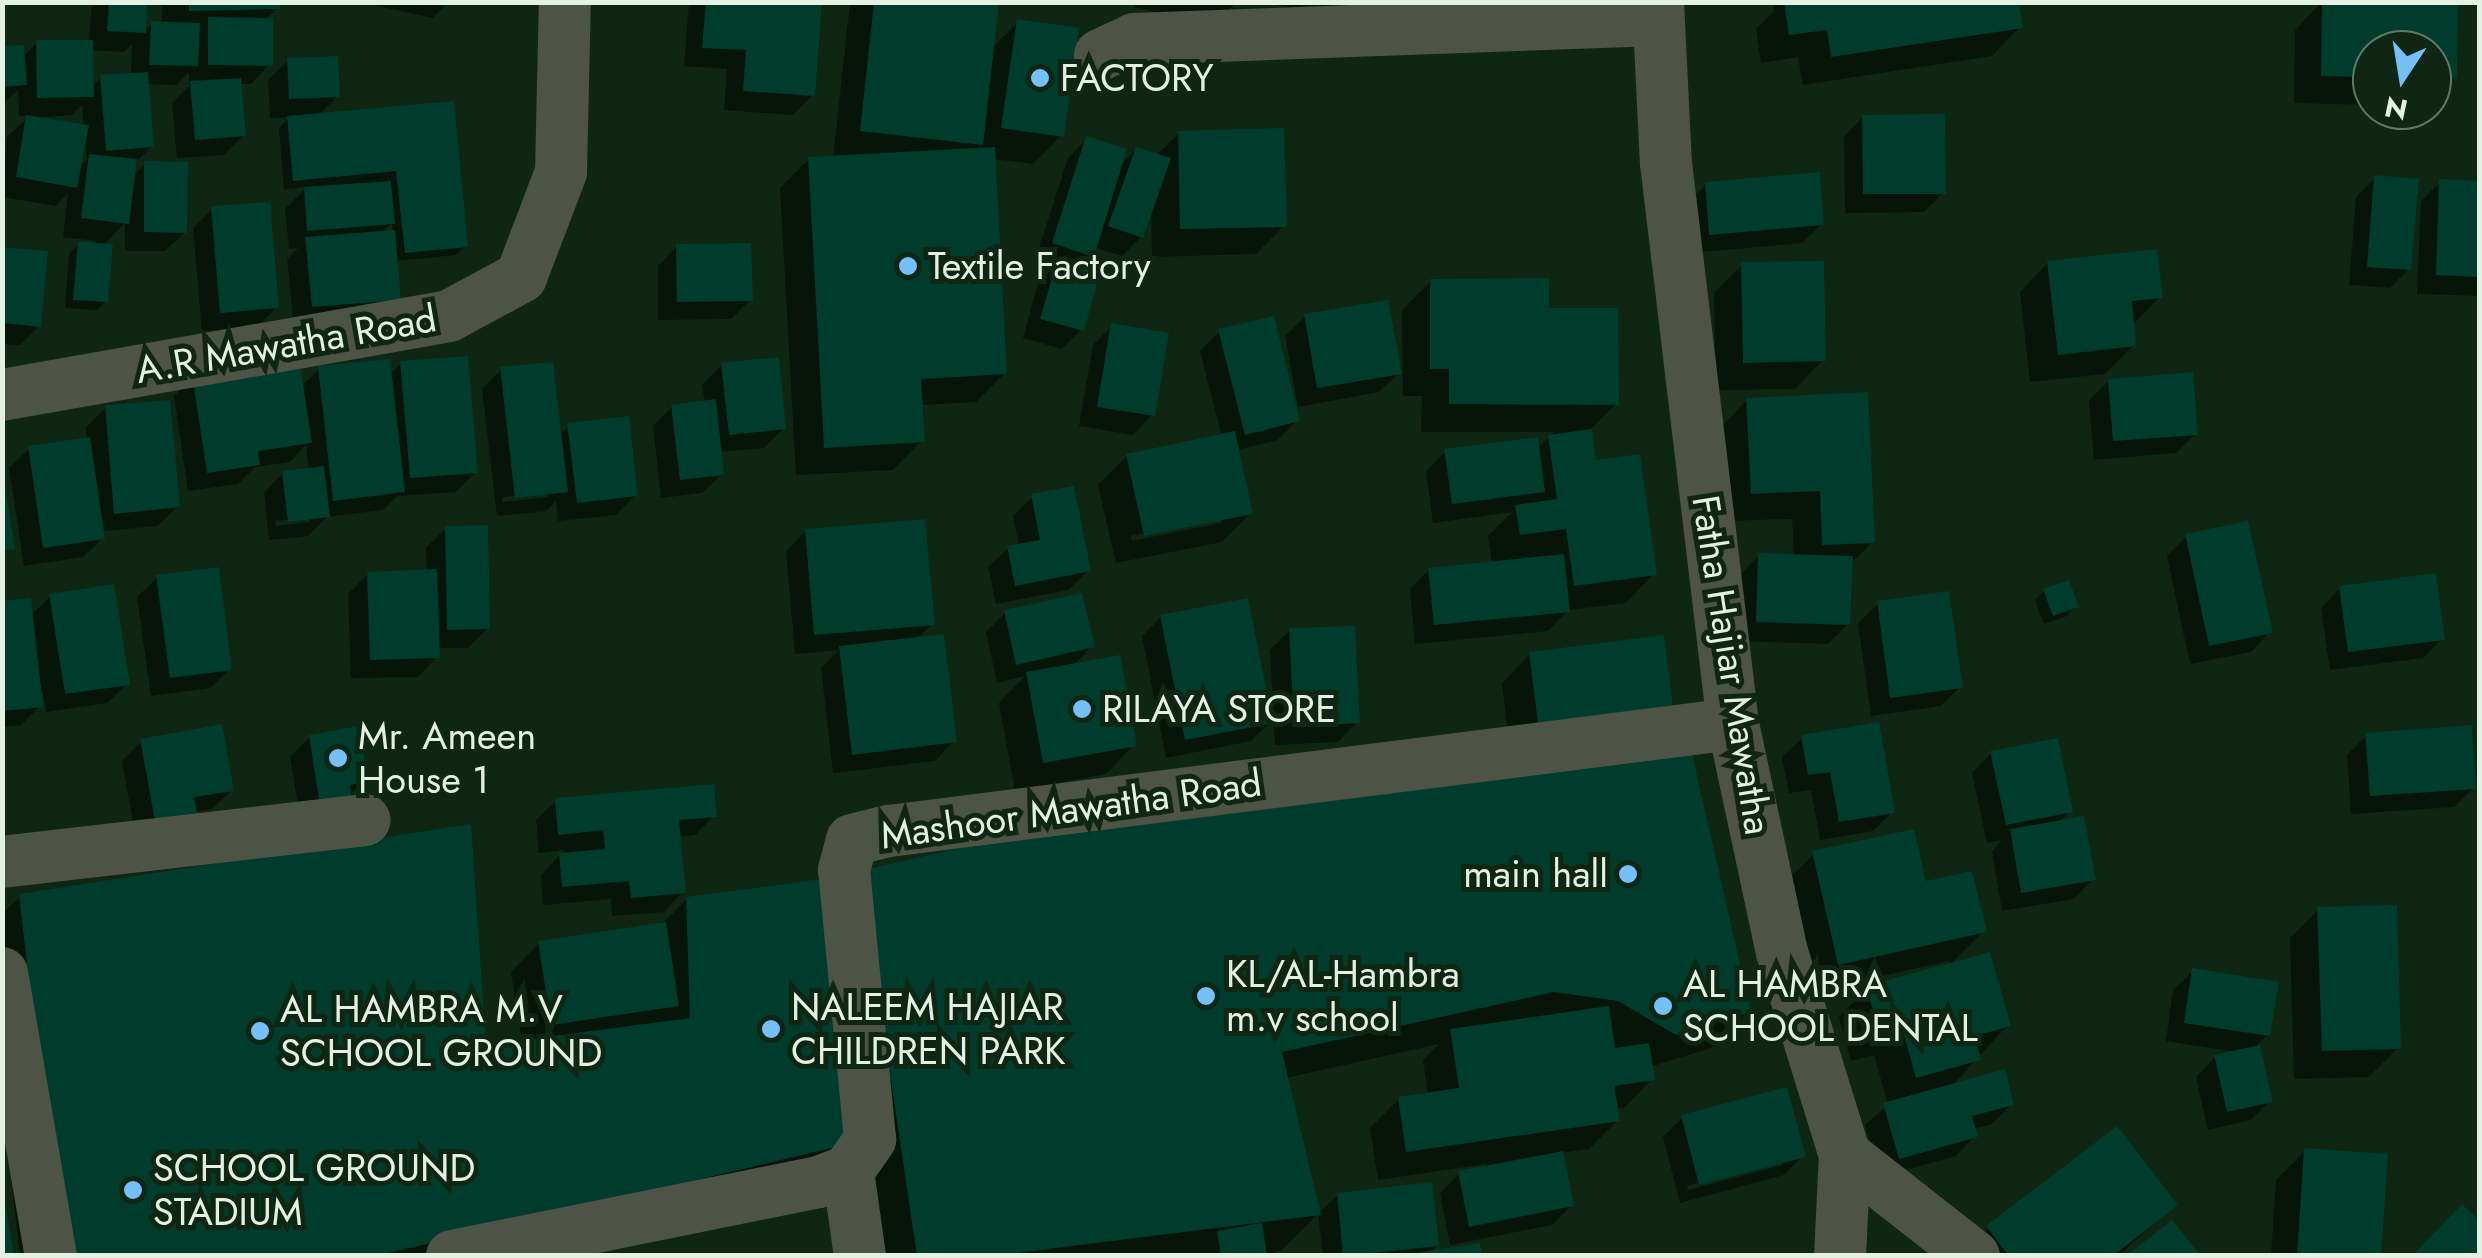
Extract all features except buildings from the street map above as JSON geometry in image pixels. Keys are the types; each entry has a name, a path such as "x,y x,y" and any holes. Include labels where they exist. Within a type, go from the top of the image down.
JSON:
{"street":[{"name":"A.R Mawatha Road","path":"2,395 449,316 521,277 561,172 565,2"},
{"path":"1100,55 1134,39 1658,11"},
{"name":"Fatha Hajiar Mawatha","path":"1658,11 1666,163 1734,724 1782,952 1845,1156"},
{"name":"Mashoor Mawatha Road","path":"848,1171 870,1138 844,870 852,840 889,831 1734,724"},
{"path":"2,862 365,820"},
{"path":"2,973 51,1256"},
{"path":"1840,1256 1845,1156"},
{"path":"1845,1156 1974,1256"},
{"path":"452,1256 819,1182 848,1171 860,1256"}],"place":[{"name":"FACTORY","path":"1040,78"},
{"name":"Textile Factory","path":"908,266"},
{"name":"RILAYA STORE","path":"1082,709"},
{"name":"Mr. Ameen House 1","path":"338,758"},
{"name":"main hall","path":"1628,874"},
{"name":"KL/AL-Hambra m.v school","path":"1206,996"},
{"name":"AL HAMBRA SCHOOL DENTAL","path":"1663,1006"},
{"name":"NALEEM HAJIAR CHILDREN PARK","path":"771,1029"},
{"name":"AL HAMBRA M.V SCHOOL GROUND","path":"260,1031"},
{"name":"SCHOOL GROUND STADIUM","path":"133,1190"}]}
